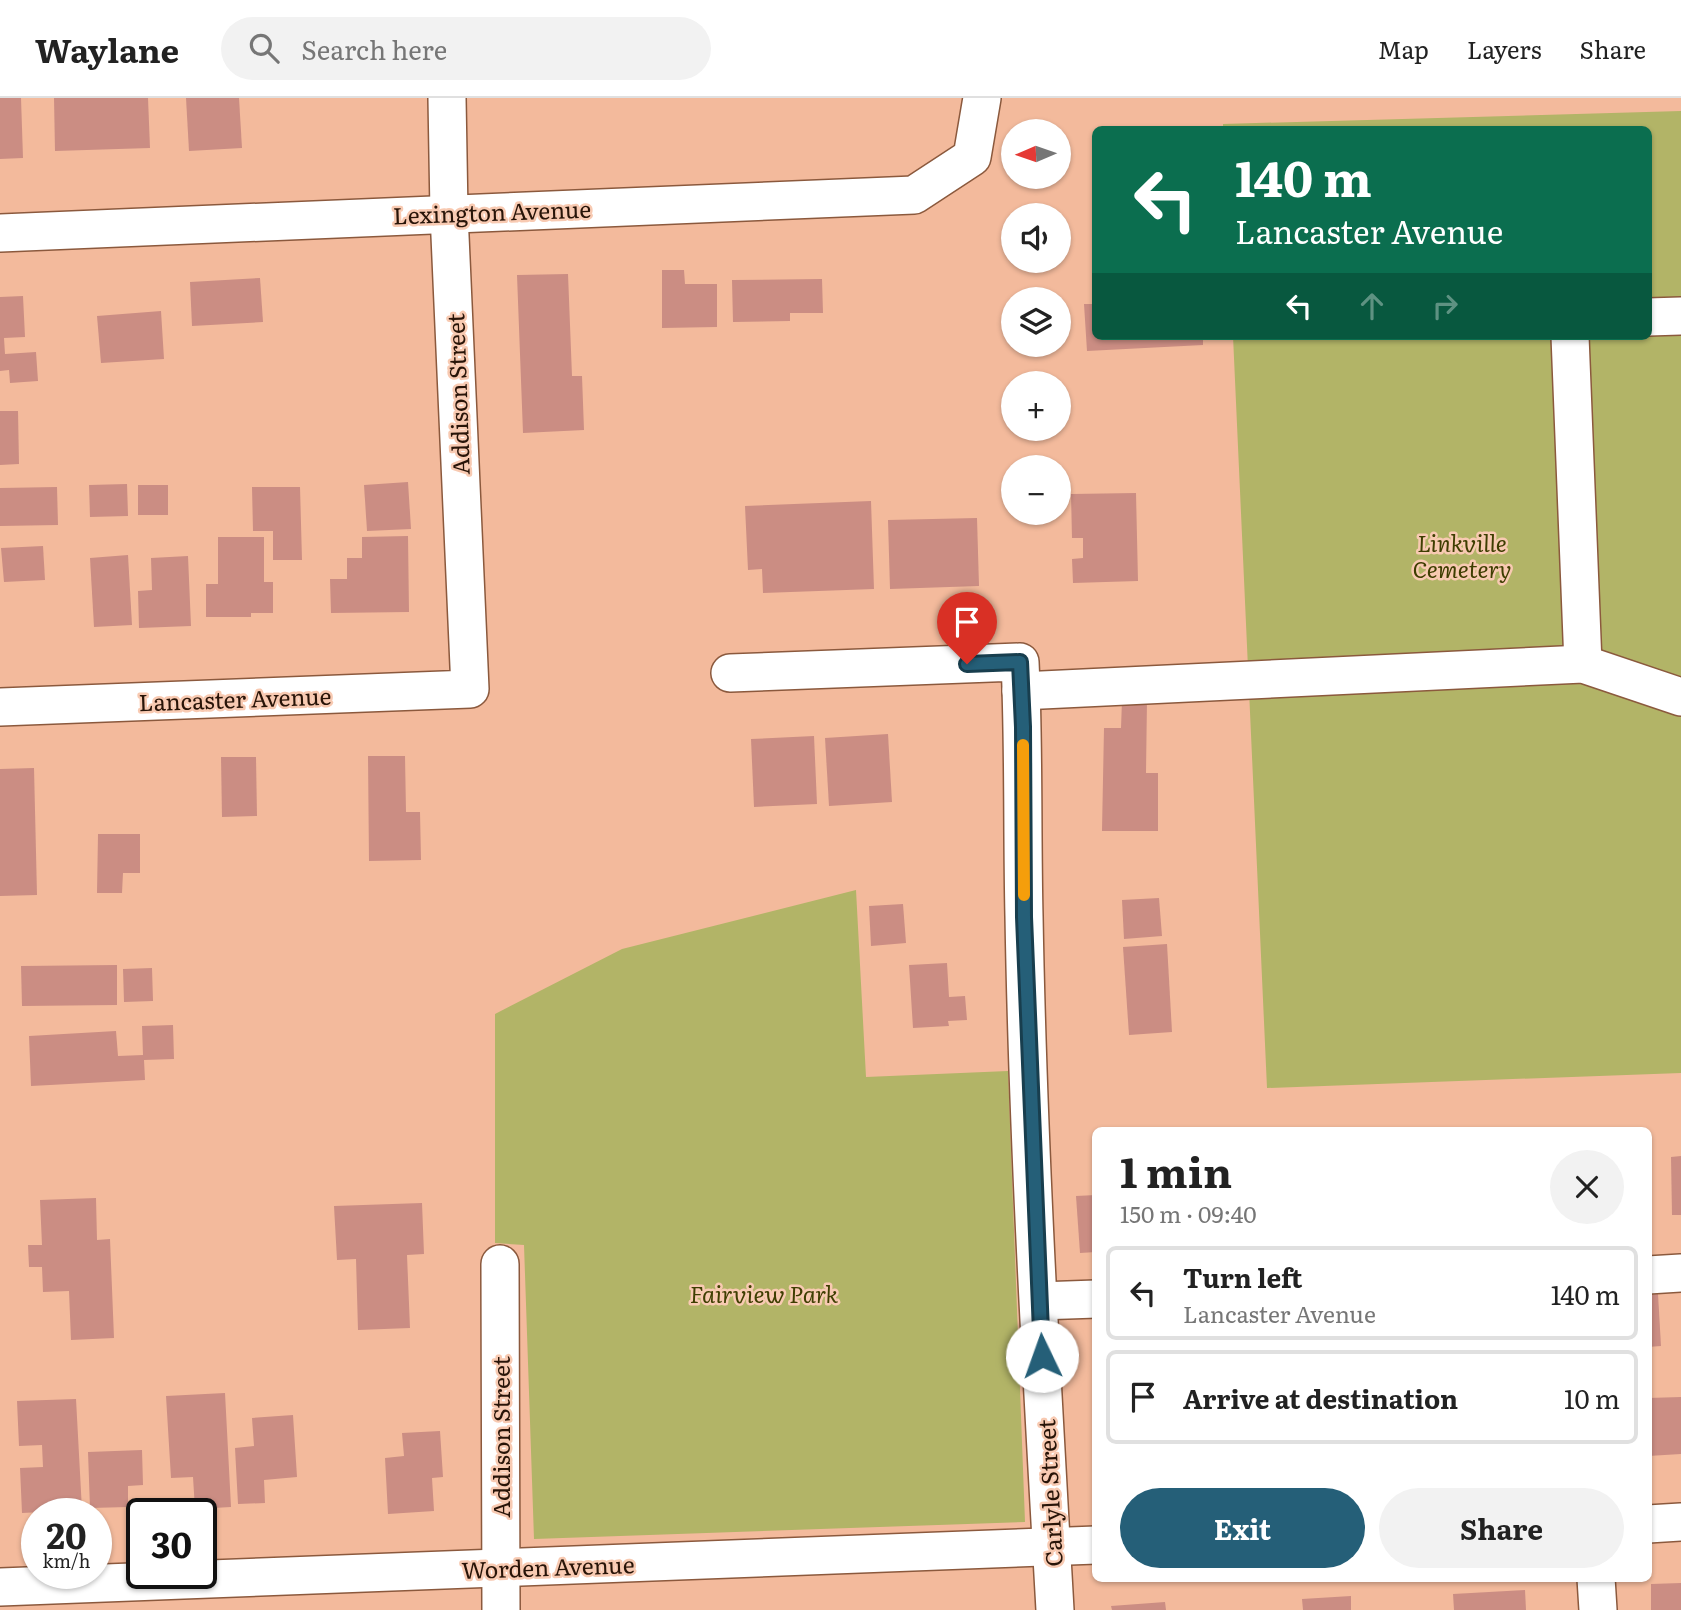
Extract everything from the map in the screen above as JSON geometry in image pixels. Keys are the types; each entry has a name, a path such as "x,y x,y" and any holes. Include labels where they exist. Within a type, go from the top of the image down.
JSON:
{"street":[{"name":"Addison Street","path":"447,98 449,213 470,689"},
{"name":"Lexington Avenue","path":"0,233 914,195 972,157 982,98"},
{"path":"1652,317 1681,316"},
{"path":"1570,340 1583,664"},
{"path":"730,673 1021,677 1583,664 1681,696"},
{"name":"Carlyle Street","path":"1021,677 1024,917 1039,1301 1055,1610"},
{"name":"Lancaster Avenue","path":"0,707 470,689"},
{"name":"Addison Street","path":"500,1264 501,1610"},
{"path":"1652,1275 1681,1273"},
{"path":"1039,1301 1092,1299"},
{"path":"1652,1524 1681,1522"},
{"name":"Worden Avenue","path":"0,1587 1092,1545"},
{"path":"1596,1582 1598,1610"}],"green space":[{"name":"Linkville Cemetery","path":"1681,111 1681,1073 1267,1088 1233,340 1652,340 1652,126 1223,124"},
{"name":"Fairview Park","path":"856,890 866,1077 1008,1071 1025,1522 534,1539 524,1245 495,1243 495,1014 622,949"}],"building":[{"path":"0,98 21,98 23,158 0,159"},
{"path":"54,98 148,98 150,148 55,151"},
{"path":"186,98 239,98 242,148 189,151"},
{"path":"662,270 684,270 685,284 717,284 717,327 662,328"},
{"path":"568,274 572,376 582,376 584,430 523,433 517,275"},
{"path":"260,278 263,322 192,326 190,282"},
{"path":"822,279 823,313 790,313 790,321 733,322 732,280"},
{"path":"23,296 25,337 4,338 5,354 36,352 38,381 10,383 9,370 0,371 0,297"},
{"path":"1084,304 1092,304 1092,340 1203,340 1203,345 1087,351"},
{"path":"161,311 164,359 101,363 97,316"},
{"path":"0,411 18,411 19,464 0,465"},
{"path":"408,482 411,529 367,531 364,485"},
{"path":"127,484 128,516 90,517 89,485"},
{"path":"138,485 168,485 168,515 138,515"},
{"path":"57,487 58,525 0,526 0,488"},
{"path":"252,487 300,487 302,560 273,560 273,531 253,531"},
{"path":"1136,493 1138,581 1073,583 1072,559 1083,558 1083,538 1072,538 1071,494"},
{"path":"871,501 874,589 763,593 762,569 748,570 745,506"},
{"path":"977,518 979,586 890,589 888,520"},
{"path":"408,536 409,612 331,613 330,579 347,579 347,558 362,558 362,537"},
{"path":"218,537 264,537 264,582 273,582 273,613 251,613 251,617 206,617 206,584 218,584"},
{"path":"43,546 45,580 4,582 1,548"},
{"path":"128,555 132,625 94,627 90,558"},
{"path":"188,556 191,626 139,628 138,591 152,590 151,558"},
{"path":"1122,700 1147,700 1146,773 1158,773 1158,831 1102,831 1104,728 1121,728"},
{"path":"888,734 892,802 829,806 825,738"},
{"path":"814,736 817,804 754,807 751,739"},
{"path":"368,756 405,756 406,812 420,812 421,860 369,861"},
{"path":"221,757 256,757 257,816 222,817"},
{"path":"34,768 37,895 0,896 0,769"},
{"path":"98,834 140,834 140,873 123,873 122,893 97,893"},
{"path":"1159,898 1162,936 1124,939 1122,900"},
{"path":"903,904 906,943 871,946 869,906"},
{"path":"1167,944 1172,1032 1129,1035 1123,947"},
{"path":"947,963 949,997 965,996 967,1020 948,1021 949,1026 913,1028 909,965"},
{"path":"117,965 117,1005 22,1006 21,966"},
{"path":"152,968 153,1001 124,1002 123,969"},
{"path":"173,1025 174,1059 144,1060 145,1080 31,1086 29,1036 116,1031 118,1056 143,1055 142,1026"},
{"path":"1681,1156 1681,1215 1672,1215 1671,1157"},
{"path":"1092,1195 1092,1252 1080,1253 1076,1196"},
{"path":"96,1198 97,1240 110,1239 114,1338 71,1340 69,1291 43,1292 42,1267 29,1267 28,1245 42,1245 40,1200"},
{"path":"422,1203 424,1254 407,1255 410,1328 358,1330 356,1259 337,1260 334,1206"},
{"path":"1658,1294 1661,1346 1652,1347 1652,1295"},
{"path":"225,1393 231,1507 217,1508 217,1498 194,1498 193,1477 171,1478 166,1396"},
{"path":"1681,1397 1681,1454 1652,1456 1652,1398"},
{"path":"76,1399 81,1498 21,1498 20,1468 43,1467 42,1445 19,1446 17,1401"},
{"path":"293,1415 297,1477 264,1480 265,1503 238,1504 235,1448 254,1446 252,1418"},
{"path":"440,1431 443,1477 432,1478 434,1511 388,1514 385,1458 404,1456 402,1433"},
{"path":"142,1450 143,1485 128,1486 126,1507 112,1507 112,1498 90,1498 88,1452"},
{"path":"1681,1583 1681,1610 1651,1610 1651,1584"},
{"path":"1525,1590 1526,1610 1454,1610 1453,1594"},
{"path":"1351,1596 1351,1610 1303,1610 1302,1599"},
{"path":"1165,1602 1166,1610 1112,1610 1111,1606"}],"slow traffic":[{"path":"1023,745 1024,895"}],"route":[{"path":"967,664 1020,662 1024,917 1042,1356"}]}
